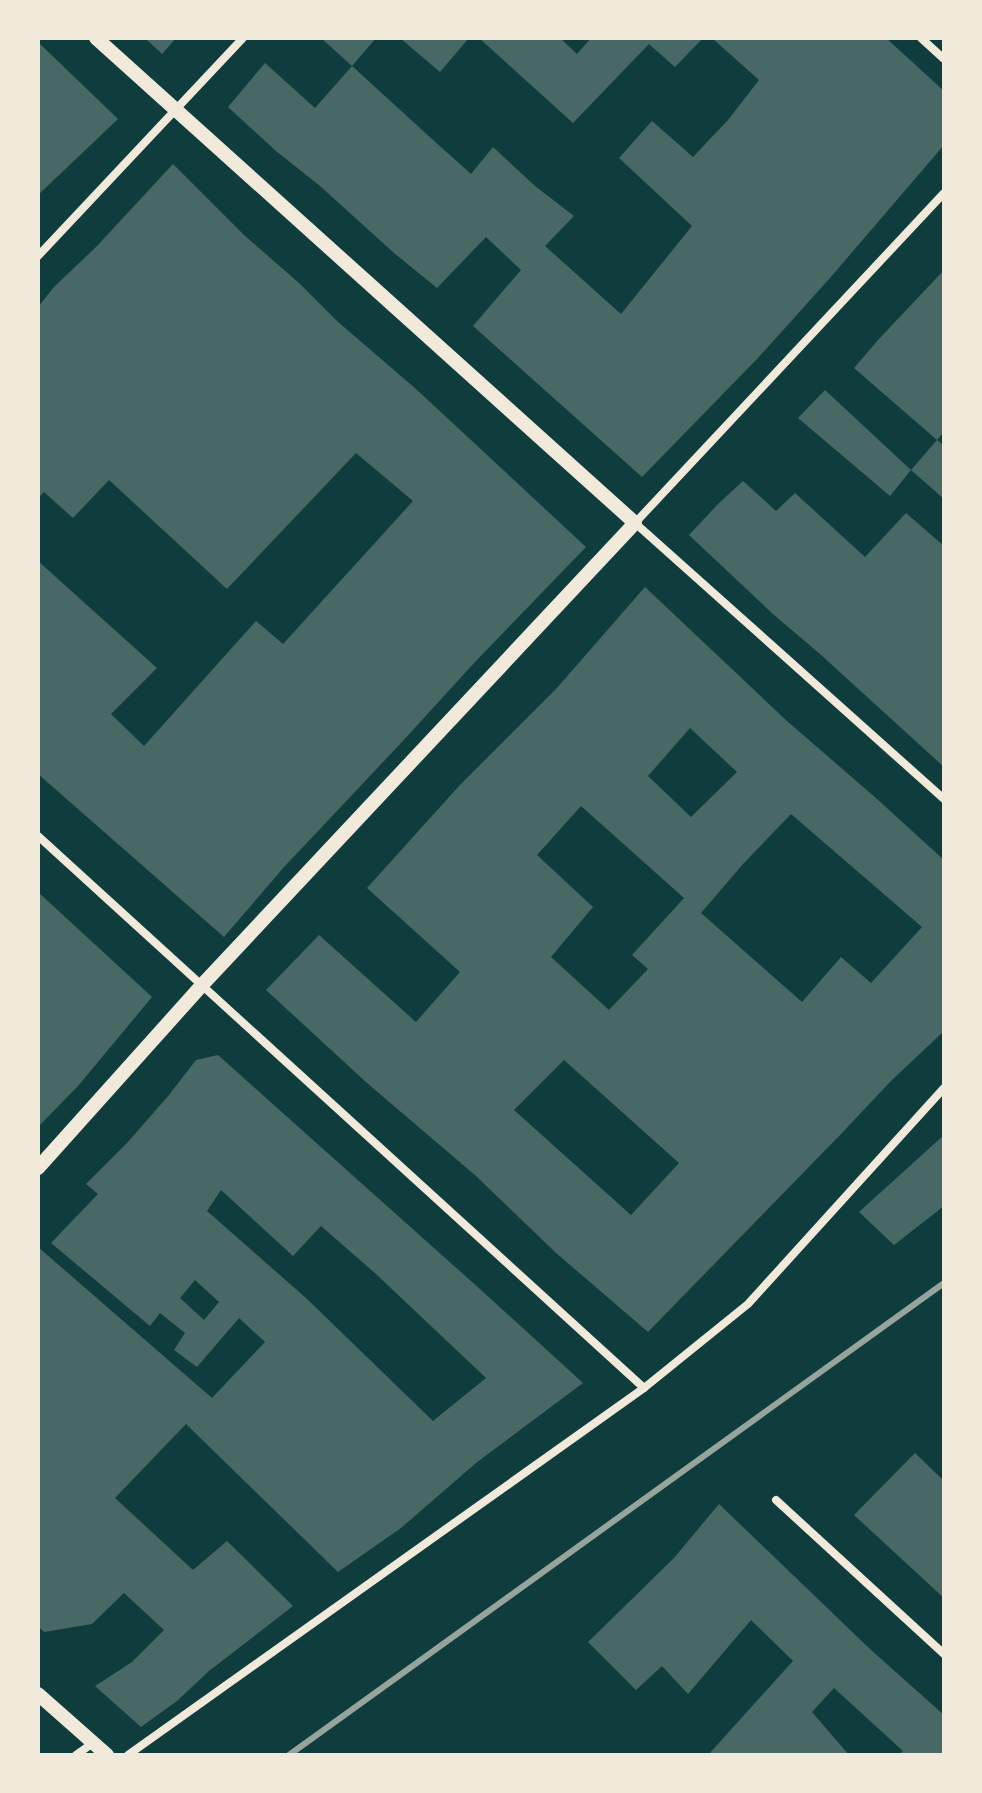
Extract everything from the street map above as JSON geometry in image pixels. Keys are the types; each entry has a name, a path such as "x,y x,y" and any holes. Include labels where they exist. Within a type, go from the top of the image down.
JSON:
{"street":[{"path":"96,38 944,799"},
{"path":"38,256 243,38"},
{"path":"921,38 944,59"},
{"path":"38,1168 203,984 944,193"},
{"path":"38,836 644,1388"},
{"path":"128,1755 644,1388 748,1304 944,1088"},
{"path":"776,1500 944,1654"},
{"path":"38,1694 107,1755"},
{"path":"76,1755 93,1743"}],"building":[{"path":"145,38 176,38 162,54"},
{"path":"321,38 376,38 352,66"},
{"path":"400,38 469,38 440,72"},
{"path":"479,38 560,38 577,54 591,38 703,38 675,67 649,44 573,123"},
{"path":"712,38 886,38 944,91 944,145 757,359 642,477 473,326 521,270 486,237 437,288 228,107 265,63 315,108 352,66 471,174 493,147 535,186 574,216 545,246 621,314 692,226 619,158 652,121 693,157 728,120 759,80"},
{"path":"38,42 118,119 38,195"},
{"path":"173,164 244,235 586,547 285,866 224,937 38,774 38,561 157,668 111,714 144,746 256,621 283,644 413,501 356,453 227,589 109,480 73,518 44,492 38,498 38,307"},
{"path":"944,270 944,432 937,440 854,368"},
{"path":"825,390 911,470 890,496 798,418"},
{"path":"937,440 944,446 944,499 911,470"},
{"path":"743,481 776,511 795,493 865,557 906,513 944,546 944,767 689,535"},
{"path":"645,587 787,721 944,860 944,1031 891,1081 648,1332 555,1252 476,1176 367,1083 266,990 319,935 416,1022 460,972 367,888 459,786 556,689","holes":["690,728 737,772 691,817 648,776","581,806 684,898 632,955 648,969 609,1010 551,957 593,907 537,855","791,814 922,927 871,983 841,957 802,1002 701,913","564,1060 679,1163 631,1215 514,1110"]},
{"path":"38,892 152,997 78,1086 38,1127"},
{"path":"218,1055 583,1383 476,1463 401,1528 338,1572 186,1424 115,1498 193,1570 227,1541 293,1606 141,1727 95,1686 132,1662 164,1630 124,1593 92,1624 44,1632 38,1626 38,1247 212,1398 265,1342 239,1318 197,1367 174,1350 185,1333 160,1313 150,1326 51,1243 98,1194 86,1184 127,1143 196,1060","holes":["221,1190 293,1256 321,1226 486,1378 433,1421 306,1298 207,1211","195,1280 219,1302 204,1320 180,1298"]},
{"path":"944,1135 944,1206 894,1245 859,1212"},
{"path":"915,1453 944,1481 944,1598 854,1515"},
{"path":"719,1504 871,1650 944,1715 944,1755 899,1755 903,1751 834,1688 812,1712 849,1755 708,1755 793,1661 751,1620 688,1694 662,1666 636,1690 588,1642 674,1558"}],"railway":[{"path":"289,1755 944,1283"}]}
